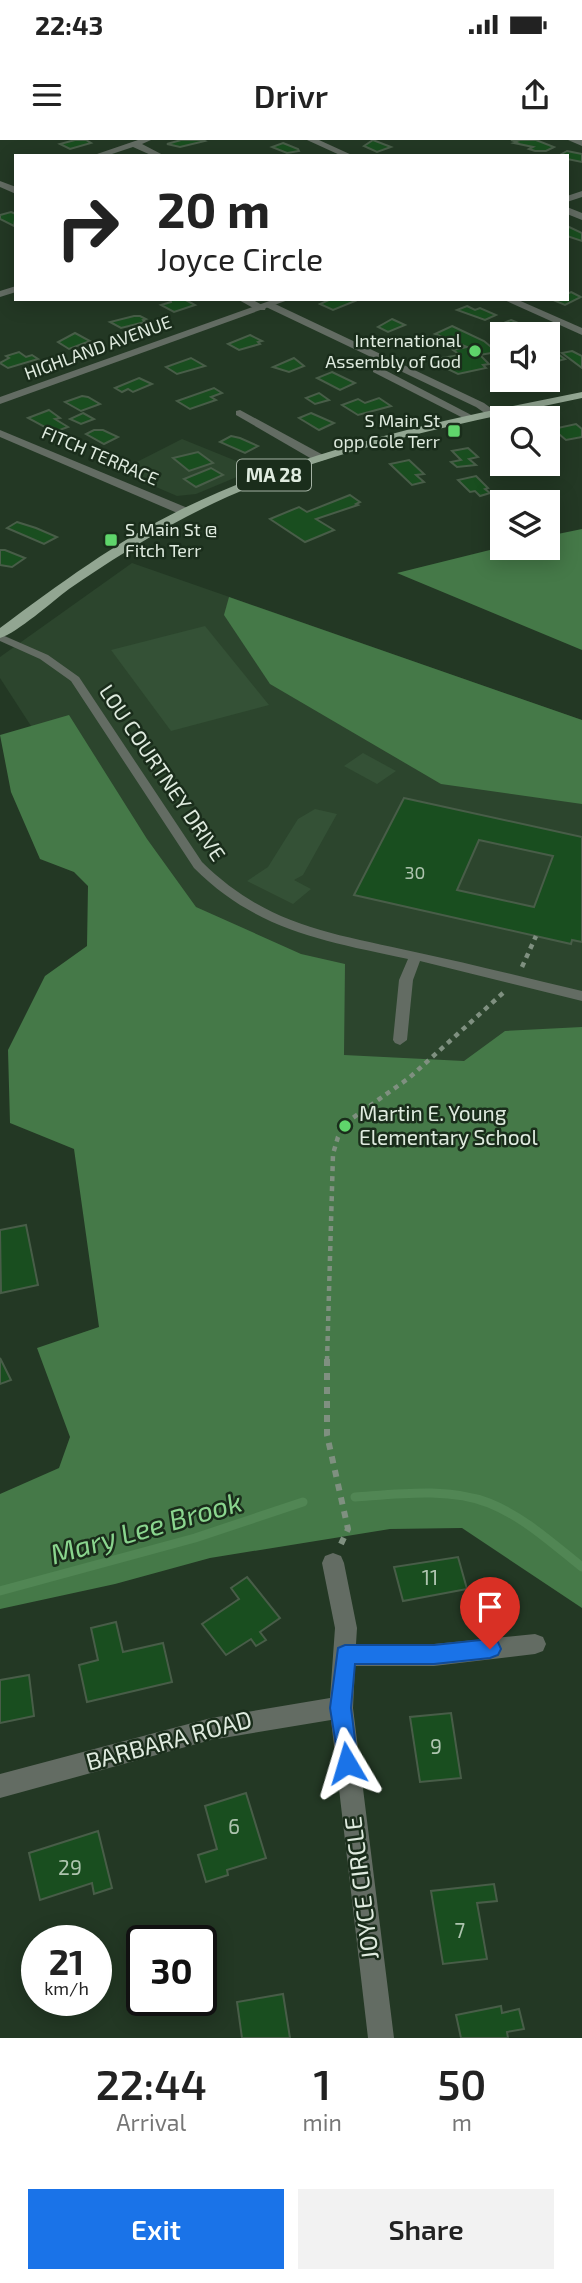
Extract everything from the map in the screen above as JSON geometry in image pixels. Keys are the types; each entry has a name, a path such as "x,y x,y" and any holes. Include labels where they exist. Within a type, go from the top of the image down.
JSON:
{"main road":[{"name":"MA 28","path":"530,406 582,395"},
{"name":"MA 28","path":"0,636 93,566 186,512 321,459 490,415"}],"street":[{"path":"102,154 147,140"},
{"path":"311,140 345,154"},
{"path":"572,140 582,143"},
{"path":"134,144 156,154"},
{"path":"246,301 480,405 490,412"},
{"name":"HIGHLAND AVENUE","path":"0,401 280,301"},
{"path":"512,301 582,332"},
{"path":"261,308 320,343"},
{"path":"367,365 473,419"},
{"path":"240,413 321,459"},
{"name":"FITCH TERRACE","path":"0,433 186,512"},
{"name":"JOYCE CIRCLE","path":"333,1563 344,1614 345,1655 341,1708 381,2038"},
{"path":"345,1655 434,1655 534,1644"},
{"name":"BARBARA ROAD","path":"0,1786 216,1726 266,1716 341,1708"}],"lane":[{"name":"LOU COURTNEY DRIVE","path":"0,636 44,657 75,679 190,855 217,885 260,911 308,931 582,996"},
{"path":"400,1040 406,980 416,956"}],"path":[{"path":"333,1563 348,1529 327,1435 326,1412 333,1154 338,1137 347,1122 408,1079 516,980 536,936"}],"shaded area":[{"path":"182,439 256,469 196,494 177,496 119,471"},
{"name":"Martin E. Young Elementary School","path":"132,563 582,720 582,1408 97,828 0,678 0,657"},
{"path":"205,626 269,705 171,731 111,650"},
{"path":"363,753 396,771 377,784 344,766"},
{"path":"315,809 337,814 303,875 294,880 311,889 293,904 247,881 268,867 298,819"}],"green space":[{"path":"582,529 582,650 397,573 490,550 490,560 560,560 560,534"},
{"path":"229,597 582,720 582,804 441,784 270,684 224,615"},
{"path":"69,715 147,839 196,907 301,954 345,964 344,1055 464,1061 505,1031 582,1027 582,1608 462,1528 390,1529 210,1558 115,1584 0,1609 0,1494 59,1468 70,1437 37,1348 99,1327 74,1149 10,1123 8,1050 45,976 87,946 88,886 74,872 40,859 11,792 0,735"}],"building":[{"path":"75,140 91,143 70,149 60,144"},
{"path":"181,140 205,141 180,147 167,144"},
{"path":"373,140 391,147 377,152 364,146"},
{"path":"511,140 536,140 554,147 546,151 535,151 529,149 533,147"},
{"path":"283,143 299,151 287,153 272,147"},
{"path":"567,151 582,154 582,162 569,159 569,154 562,154"},
{"path":"14,213 14,226 0,219 0,215"},
{"path":"569,227 582,233 582,241 569,237"},
{"path":"569,293 581,297 565,305 556,301 569,301"},
{"path":"188,301 195,305 174,312 161,305"},
{"path":"327,301 355,301 333,310 320,304"},
{"path":"467,306 496,315 485,320 457,310"},
{"path":"134,316 146,319 143,320 145,322 121,328 110,322"},
{"path":"392,319 405,325 388,332 378,327"},
{"name":"International Assembly of God","path":"452,326 484,341 490,346 490,353 480,355 489,364 483,365 486,368 458,374 429,360 460,355 453,350 467,347 435,334"},
{"path":"75,333 90,341 69,349 58,342"},
{"path":"250,335 262,341 258,342 260,344 239,350 228,344"},
{"path":"572,351 582,356 582,368 562,353"},
{"path":"19,352 26,357 32,355 38,359 8,368 0,363 9,358 6,356"},
{"path":"191,358 205,366 177,374 166,367"},
{"path":"294,358 304,366 289,372 273,367"},
{"path":"332,372 355,383 340,390 317,378"},
{"path":"139,378 152,384 133,392 128,389 122,392 115,388"},
{"path":"214,388 222,393 211,397 216,400 190,409 177,401"},
{"path":"319,393 329,400 315,404 306,398"},
{"path":"82,396 100,404 81,411 65,402"},
{"path":"379,398 391,406 358,415 342,405 358,399 365,403"},
{"path":"49,410 60,418 55,419 68,427 54,432 28,418"},
{"path":"83,413 94,419 81,424 70,419"},
{"path":"311,413 334,423 319,430 299,418"},
{"path":"576,424 582,429 582,437 566,440 560,435 560,427"},
{"path":"103,430 118,437 104,444 86,434"},
{"path":"231,436 258,446 245,453 220,442"},
{"path":"468,448 478,457 469,459 476,465 457,467 451,462 461,460 452,451"},
{"path":"198,452 213,463 189,471 173,458"},
{"path":"409,460 424,474 416,475 424,482 412,485 390,464"},
{"path":"211,468 223,475 196,487 184,479"},
{"path":"476,476 490,493 480,496 475,491 470,492 458,480"},
{"path":"350,495 360,502 356,504 358,505 316,519 334,530 305,542 270,519 299,507 307,512"},
{"path":"17,522 57,537 44,544 7,528"},
{"path":"0,550 25,558 12,567 0,565"},
{"path":"404,798 582,837 582,942 572,940 571,944 354,895","holes":["479,840 553,856 534,907 457,890"]},
{"path":"26,1225 38,1285 1,1293 0,1230"},
{"path":"0,1358 11,1380 0,1384"},
{"path":"458,1557 467,1589 403,1601 394,1567"},
{"path":"247,1577 280,1618 260,1632 266,1640 256,1646 251,1639 226,1655 202,1624 239,1599 231,1588"},
{"path":"116,1622 123,1652 163,1643 172,1682 87,1702 79,1665 98,1660 91,1628"},
{"path":"29,1675 34,1716 0,1723 0,1680"},
{"path":"451,1713 461,1778 420,1782 410,1717"},
{"path":"246,1793 266,1858 227,1870 228,1875 206,1882 198,1855 217,1849 205,1806"},
{"path":"98,1831 112,1888 94,1894 92,1883 40,1900 29,1853"},
{"path":"494,1884 497,1901 477,1903 487,1959 443,1964 431,1891"},
{"path":"283,1994 290,2038 242,2038 237,2002"},
{"path":"501,2006 502,2013 519,2009 524,2029 507,2032 508,2038 461,2038 456,2015"}],"waterway":[{"name":"Mary Lee Brook","path":"355,1497 440,1493 473,1498 514,1516 582,1567"},
{"name":"Mary Lee Brook","path":"0,1591 195,1538 303,1502"}],"place":[{"name":"International Assembly of God","path":"475,351"},
{"name":"S Main St opp Cole Terr","path":"454,431"},
{"name":"S Main St @ Fitch Terr","path":"111,540"},
{"name":"Martin E. Young Elementary School","path":"345,1126"}],"route":[{"path":"347,1763 341,1708 345,1655 434,1655 490,1649"}]}
